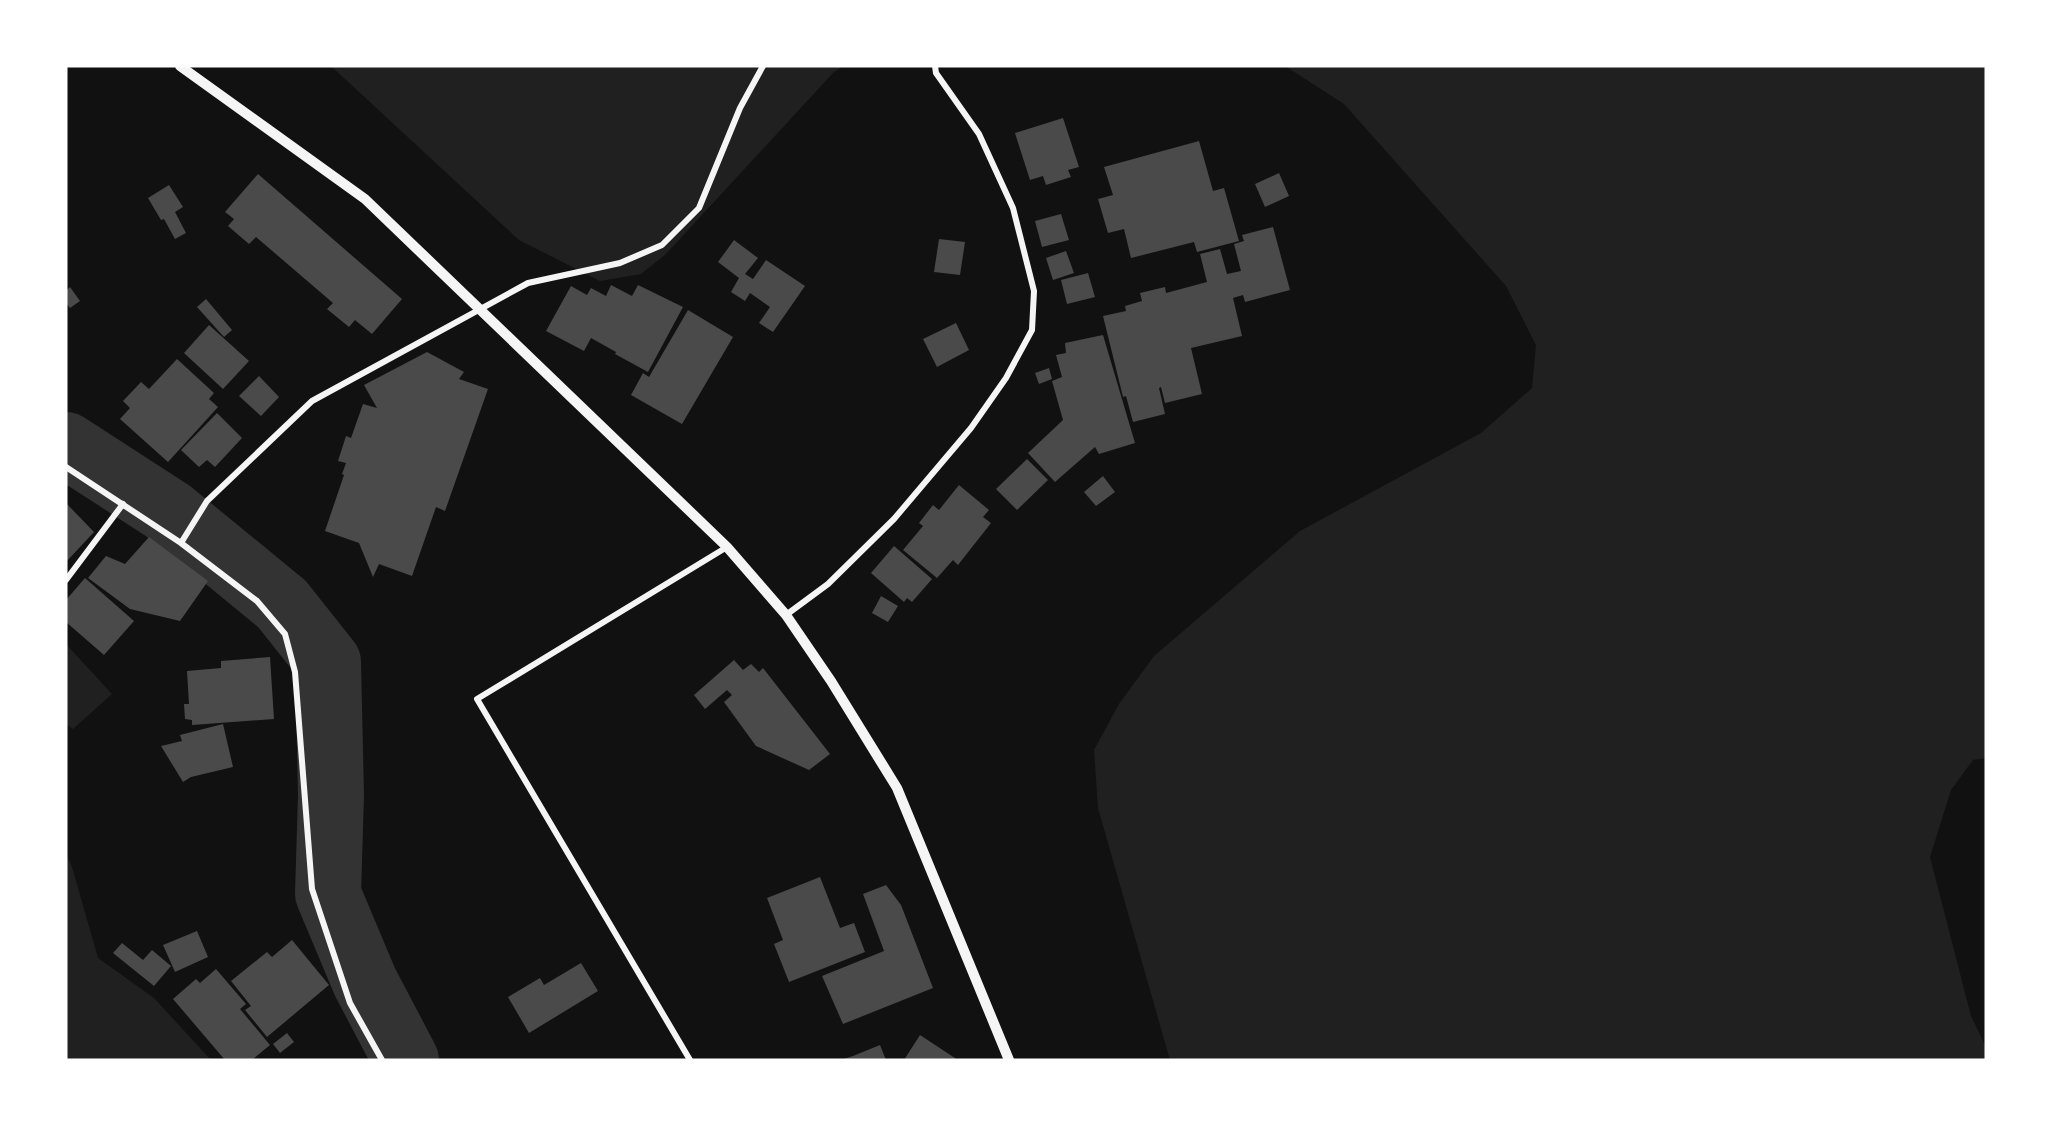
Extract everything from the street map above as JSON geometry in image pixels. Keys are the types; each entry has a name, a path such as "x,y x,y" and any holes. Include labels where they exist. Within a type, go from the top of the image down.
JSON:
{"street":[{"path":"180,66 365,199 727,547 786,615 831,681 897,788 1009,1060"},
{"path":"181,543 207,501 312,401 528,283 620,263 662,245 699,208 740,108 763,66"},
{"path":"786,615 828,584 894,519 971,428 1006,378 1032,330 1034,291 1013,208 979,134 936,73 935,66"},
{"path":"66,467 181,543 256,600 285,633 295,672 312,889 350,1003 382,1060"},
{"path":"66,579 123,504"},
{"path":"690,1060 477,699 727,547"}],"shaded area":[{"path":"331,66 843,66 833,73 665,255 641,274 600,281 519,240"},
{"path":"1285,66 1986,66 1986,758 1973,760 1951,790 1930,857 1971,1016 1986,1047 1986,1060 1170,1060 1098,808 1094,750 1119,704 1154,656 1300,531 1481,433 1532,388 1536,345 1506,286 1344,104"},
{"path":"66,644 112,694 73,729 66,724"},
{"path":"66,854 72,867 98,958 154,998 211,1060 66,1060"}],"building":[{"path":"1063,118 1079,167 1068,170 1071,177 1046,185 1043,176 1030,180 1015,133"},
{"path":"1199,141 1213,191 1224,188 1239,241 1197,252 1194,242 1131,258 1124,229 1108,233 1098,199 1113,195 1104,167"},
{"path":"1279,173 1289,196 1265,207 1255,184"},
{"path":"258,174 402,299 372,334 355,320 349,327 327,309 333,303 256,237 249,244 228,226 234,219 225,212"},
{"path":"169,185 183,207 175,212 186,233 175,239 164,219 161,220 148,198"},
{"path":"1061,214 1069,240 1042,247 1035,221"},
{"path":"1273,227 1290,290 1245,302 1243,295 1233,298 1242,336 1191,348 1202,394 1165,403 1161,387 1159,388 1165,414 1133,422 1126,396 1123,397 1103,316 1126,311 1125,306 1142,301 1140,293 1165,287 1166,293 1207,282 1200,254 1220,249 1227,274 1241,271 1234,244 1244,241 1242,235"},
{"path":"939,239 965,242 960,275 934,272"},
{"path":"734,240 758,258 745,274 753,279 766,260 805,286 773,332 759,323 770,307 750,293 745,301 731,292 739,278 718,262"},
{"path":"1066,251 1074,273 1053,280 1046,258"},
{"path":"1088,273 1095,297 1067,304 1061,280"},
{"path":"611,285 632,296 638,285 683,307 648,372 591,338 584,351 546,331 571,286 587,295 591,288 606,296"},
{"path":"70,287 80,301 70,308 66,303 66,291"},
{"path":"206,299 232,330 224,337 197,307"},
{"path":"688,310 733,337 682,424 631,395 643,373 649,377"},
{"path":"956,323 969,350 937,367 923,339"},
{"path":"209,325 249,361 223,389 184,353"},
{"path":"1103,335 1135,443 1099,454 1095,447 1055,482 1028,453 1063,420 1052,381 1062,377 1056,355 1066,353 1065,343"},
{"path":"427,352 464,372 459,379 488,389 445,511 436,507 412,576 379,564 373,577 359,543 325,531 344,475 342,474 346,463 338,461 346,436 351,438 363,404 377,408 364,385"},
{"path":"177,359 214,393 209,399 218,407 168,462 120,419 130,408 123,401 141,382 149,389"},
{"path":"1049,368 1052,379 1039,384 1035,373"},
{"path":"259,376 279,397 261,416 239,396"},
{"path":"217,413 242,438 215,467 207,460 199,467 181,450"},
{"path":"1027,459 1048,480 1017,510 996,489"},
{"path":"1103,476 1115,492 1096,506 1084,492"},
{"path":"959,485 989,510 983,517 991,523 958,565 953,560 937,578 903,550 923,526 919,523 933,505 939,510"},
{"path":"66,503 94,532 66,562"},
{"path":"149,537 208,581 180,621 130,609 88,578 106,556 125,564"},
{"path":"894,546 932,579 912,602 907,598 904,602 871,573"},
{"path":"85,578 134,621 104,655 66,622 66,600"},
{"path":"881,596 898,606 888,622 872,613"},
{"path":"270,657 274,719 192,725 192,720 185,719 184,704 189,704 187,671 221,668 221,661"},
{"path":"734,660 743,670 751,664 759,672 763,668 830,754 809,770 756,746 724,702 732,695 727,690 705,709 694,695"},
{"path":"223,724 233,767 191,777 183,782 161,746 182,741 180,735"},
{"path":"820,877 840,928 854,923 865,952 789,982 774,944 783,940 767,898"},
{"path":"886,885 901,905 933,988 843,1024 822,976 884,951 863,894"},
{"path":"197,931 208,957 175,972 163,945"},
{"path":"292,940 329,985 267,1037 245,1010 251,1006 231,981 267,952 272,957"},
{"path":"122,943 143,960 152,950 171,966 154,986 113,953"},
{"path":"581,963 598,991 529,1033 508,997 540,978 544,985"},
{"path":"216,969 246,1004 240,1009 270,1045 252,1060 225,1060 173,999 196,979 200,983"},
{"path":"287,1033 294,1042 280,1053 273,1044"},
{"path":"920,1035 958,1060 904,1060"},
{"path":"880,1045 886,1060 840,1060 853,1056"}],"waterway":[{"path":"66,445 171,513 282,604 328,662 331,795 328,894 365,982 406,1060"}]}
